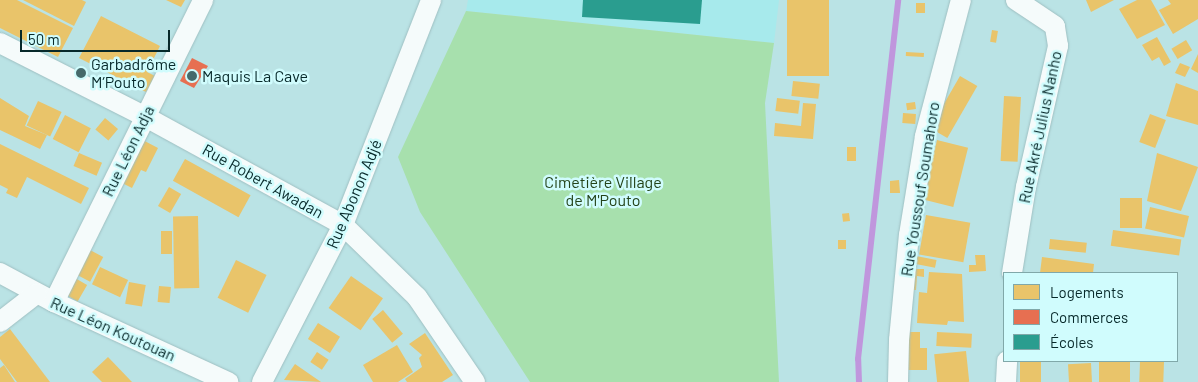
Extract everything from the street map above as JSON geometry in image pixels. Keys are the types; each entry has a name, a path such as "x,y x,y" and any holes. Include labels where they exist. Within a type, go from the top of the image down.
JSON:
{"street":[{"name":"Rue Léon Adja","path":"45,298 144,116 203,0"},
{"name":"Rue Abonon Adjé","path":"262,382 343,226 431,0"},
{"name":"Rue Youssouf Soumahoro","path":"898,382 899,340 909,235 924,146 961,0"},
{"name":"Rue Akré Julius Nanho","path":"1012,272 1026,187 1058,46 1055,26 1016,0"},
{"name":"Rue Robert Awadan","path":"0,43 144,116 343,226 417,297 475,382"},
{"name":"Rue Léon Koutouan","path":"0,273 45,298 228,382"},
{"path":"0,322 45,298"},
{"path":"1006,382 1007,362"}],"shaded area":[{"path":"468,0 779,0 774,43 466,11"}],"green space":[{"name":"Cimetière Village de M'Pouto","path":"466,11 774,43 765,103 779,382 530,382 420,212 398,157"}],"building: Logements":[{"path":"0,0 17,0 73,28 58,57 0,28"},
{"path":"23,0 82,0 86,2 74,26"},
{"path":"166,0 185,0 181,7"},
{"path":"787,0 829,0 829,76 787,76"},
{"path":"1086,0 1114,0 1091,12"},
{"path":"1137,0 1151,0 1165,25 1137,39 1119,9"},
{"path":"1168,0 1198,0 1198,19 1173,34 1159,10 1171,4"},
{"path":"916,3 925,3 925,13 916,13"},
{"path":"101,16 160,46 147,72 155,76 146,92 79,58"},
{"path":"992,30 998,31 996,43 990,42"},
{"path":"1157,37 1171,62 1164,66 1159,57 1152,61 1142,45"},
{"path":"1186,40 1192,50 1178,59 1171,49"},
{"path":"906,52 924,53 924,57 906,56"},
{"path":"1198,54 1198,73 1191,69"},
{"path":"1180,63 1190,67 1185,77 1175,73"},
{"path":"960,76 977,86 947,138 930,128"},
{"path":"793,81 820,84 818,99 791,96"},
{"path":"1176,83 1198,91 1198,125 1166,116"},
{"path":"1004,96 1021,97 1018,162 1001,161"},
{"path":"0,98 29,116 25,126 47,135 40,149 0,130"},
{"path":"777,98 800,101 798,114 775,111"},
{"path":"38,101 62,112 50,136 27,125"},
{"path":"915,102 916,109 907,110 906,103"},
{"path":"803,103 816,104 813,139 774,136 775,123 801,126"},
{"path":"903,113 916,114 915,124 902,123"},
{"path":"1150,114 1166,120 1155,148 1139,142"},
{"path":"65,115 91,128 79,152 53,139"},
{"path":"105,118 118,129 108,140 95,129"},
{"path":"137,137 158,148 146,172 141,170 132,188 116,180"},
{"path":"937,140 968,148 953,207 922,199"},
{"path":"0,144 89,188 81,204 27,177 17,198 6,193 8,189 0,185"},
{"path":"847,147 856,147 856,161 847,161"},
{"path":"79,153 102,163 97,176 74,166"},
{"path":"1157,153 1198,167 1181,211 1147,201"},
{"path":"185,159 251,195 238,217 173,181"},
{"path":"899,180 900,193 890,193 890,181"},
{"path":"169,187 181,194 170,213 158,206"},
{"path":"1120,198 1142,198 1142,228 1120,228"},
{"path":"1150,207 1189,216 1184,237 1145,228"},
{"path":"849,213 850,221 843,222 842,214"},
{"path":"926,215 970,223 963,262 919,254"},
{"path":"173,216 198,216 199,288 174,288"},
{"path":"1113,230 1181,240 1179,255 1111,246"},
{"path":"161,231 172,231 172,254 161,254"},
{"path":"1050,239 1087,243 1086,253 1049,249"},
{"path":"838,240 846,240 846,249 838,249"},
{"path":"90,250 103,257 90,282 77,275"},
{"path":"911,255 937,260 935,268 909,263"},
{"path":"975,255 985,255 986,271 969,272 969,265 976,265"},
{"path":"1042,257 1094,264 1093,272 1040,272"},
{"path":"236,260 267,275 248,313 218,298"},
{"path":"100,267 128,280 120,297 92,284"},
{"path":"909,269 924,269 924,277 917,276 916,290 909,290"},
{"path":"929,272 962,274 964,322 948,321 947,325 917,323 919,292 927,293"},
{"path":"351,276 383,298 361,330 329,308"},
{"path":"75,278 87,285 78,301 66,294"},
{"path":"129,282 146,285 142,307 125,304"},
{"path":"159,286 171,287 170,303 158,302"},
{"path":"383,310 403,334 392,343 372,319"},
{"path":"318,323 340,337 330,353 308,339"},
{"path":"10,329 50,382 17,382 0,359 0,337"},
{"path":"905,332 920,332 920,348 927,348 927,370 904,370"},
{"path":"937,332 972,334 971,348 936,346"},
{"path":"425,333 453,375 442,382 407,382 405,379 422,367 419,358 422,355 409,344"},
{"path":"397,345 413,372 398,382 373,382 363,365"},
{"path":"966,351 969,382 937,382 934,354"},
{"path":"317,352 329,360 322,370 310,362"},
{"path":"108,357 132,382 102,382 92,372"},
{"path":"1020,362 1041,362 1041,382 1020,382"},
{"path":"1099,362 1130,362 1130,382 1099,382"},
{"path":"1140,362 1164,362 1163,382 1139,382"},
{"path":"1091,363 1092,382 1069,382 1068,364"},
{"path":"295,364 321,382 284,380"},
{"path":"4,365 15,382 0,382 0,368"}],"building: Commerces":[{"path":"192,58 208,66 194,88 180,81"}],"building: Écoles":[{"path":"583,0 702,0 700,24 582,17"}],"waterway":[{"path":"859,382 858,359 898,0"}],"place":[{"name":"Garbadrôme M’Pouto","path":"81,73"},
{"name":"Maquis La Cave","path":"192,76"}]}
